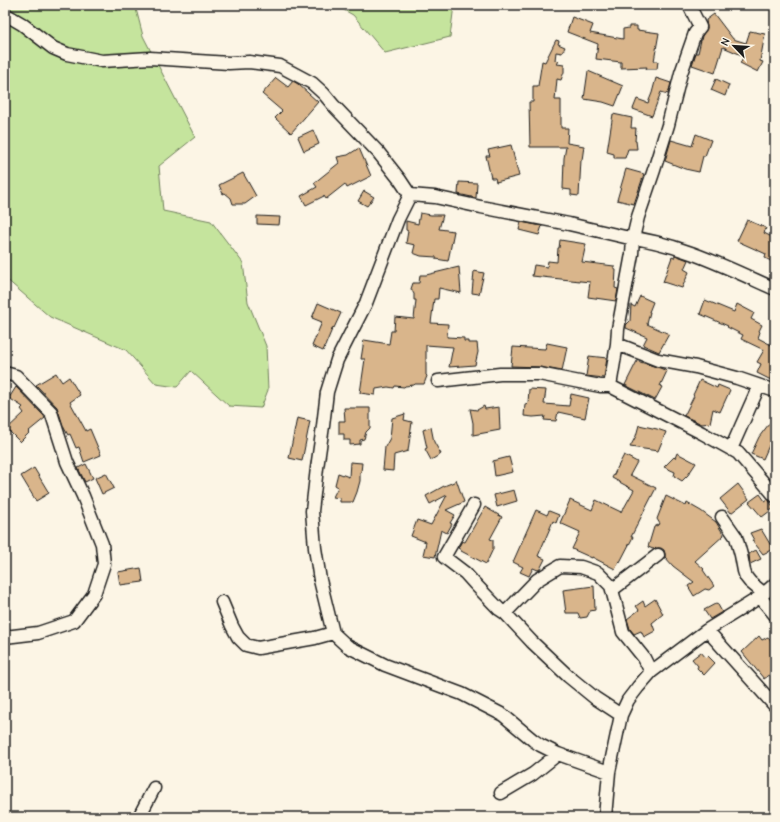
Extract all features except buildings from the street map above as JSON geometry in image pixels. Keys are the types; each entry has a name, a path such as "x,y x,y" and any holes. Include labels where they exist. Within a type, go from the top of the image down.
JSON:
{"street":[{"path":"610,386 618,329 632,254 633,238 638,217 668,125 681,73 695,33 700,26 689,5"},
{"path":"5,14 22,24 53,48 67,54 88,59 102,61 150,58 180,59 230,63 249,62 280,66 312,82 378,152 410,195"},
{"path":"410,195 435,197 664,245 696,255 775,289"},
{"path":"410,195 395,226 366,303 337,360 327,392 312,511 314,548 320,580 334,633 347,646 385,665 462,694 503,715 540,745 558,754 609,772"},
{"path":"617,344 658,360 696,367 737,378 775,391"},
{"path":"5,373 16,376 51,412 67,462 83,496 102,544 104,564 94,594 74,621 38,633 5,637"},
{"path":"438,381 500,374 539,374 600,386 610,386 695,429 738,453 775,496"},
{"path":"731,449 758,386"},
{"path":"474,505 444,557 465,573 489,599 568,676 595,698 621,715"},
{"path":"722,517 736,537 744,572 750,582 762,592 760,597"},
{"path":"612,590 658,555"},
{"path":"505,613 537,580 560,566 581,567 598,574 610,586 623,632 644,658 651,672"},
{"path":"605,817 609,772 621,715 628,700 651,672 708,630 760,597 775,584"},
{"path":"760,597 775,615"},
{"path":"222,602 238,637 246,645 258,648 315,638 334,633"},
{"path":"708,630 775,706"},
{"path":"501,793 532,774 558,754"},
{"path":"139,817 154,788"}],"green space":[{"path":"5,5 135,5 143,36 195,137 159,166 163,211 211,221 243,263 248,302 266,346 268,390 261,408 229,406 191,371 177,387 156,384 126,350 50,317 5,278"},
{"path":"335,5 454,5 450,37 385,53 353,15"}]}
